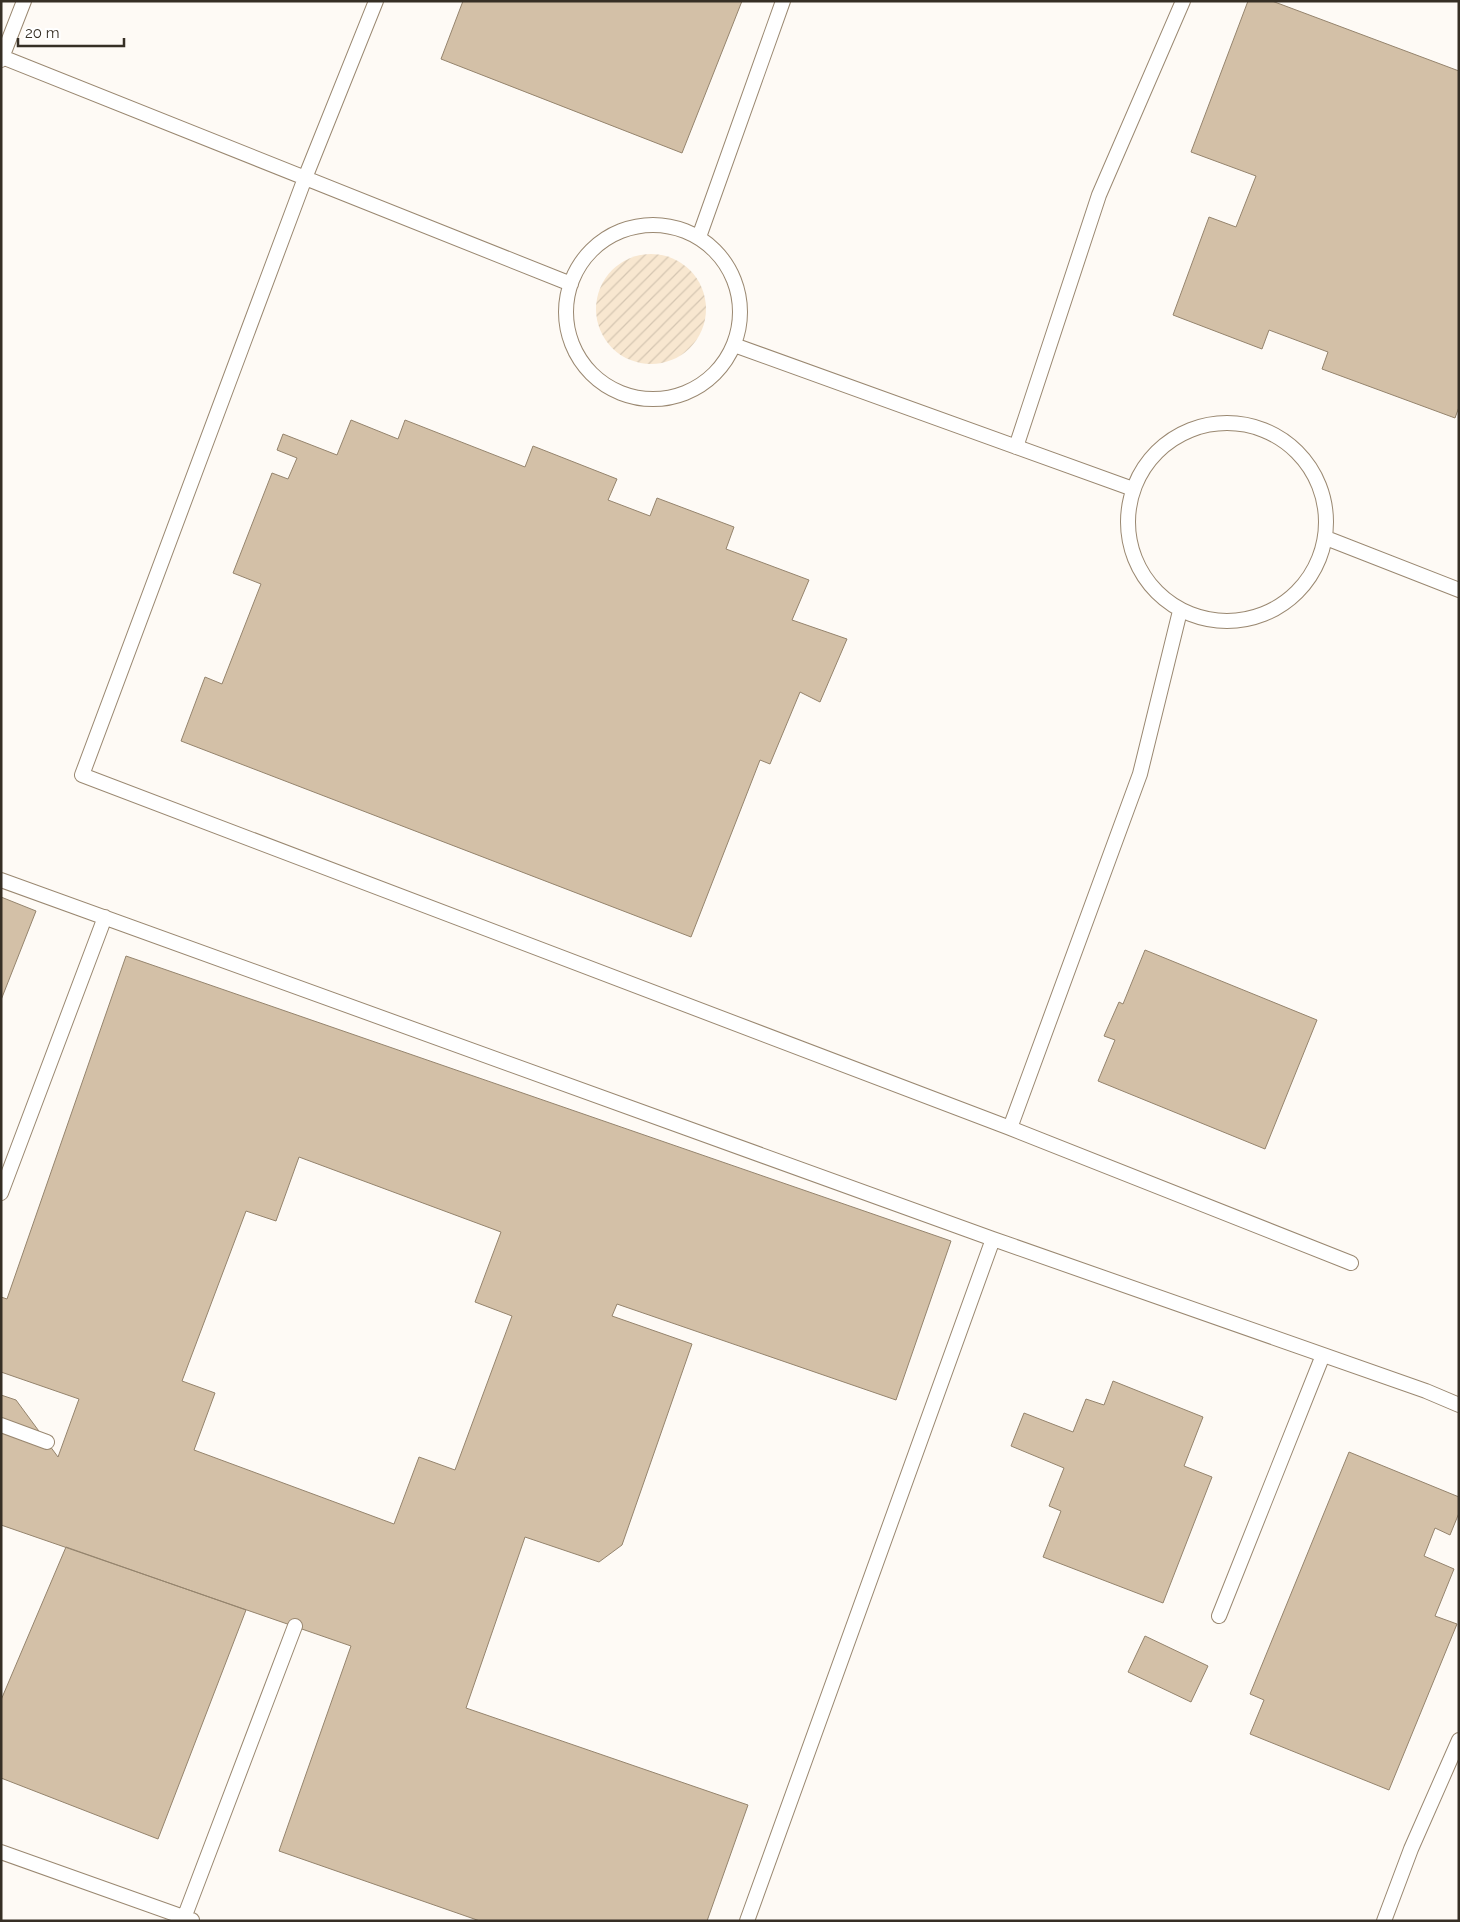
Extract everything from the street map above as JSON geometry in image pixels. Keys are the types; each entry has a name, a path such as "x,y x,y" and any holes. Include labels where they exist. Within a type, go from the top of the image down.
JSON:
{"lane":[{"path":"24,1 2,58 571,284"},
{"path":"376,1 305,178 82,775 1010,1128 1351,1263"},
{"path":"699,237 782,1"},
{"path":"1016,447 1099,195 1183,1"},
{"path":"649,225 675,227 699,237 718,253 732,273 740,296 740,321 734,345 718,370 695,389 667,398 637,398 609,388 587,368 571,343 566,314 571,284 583,261 601,242 624,230 649,225"},
{"path":"734,345 1133,489"},
{"path":"1236,422 1268,430 1295,448 1316,474 1326,505 1326,538 1316,568 1297,593 1272,612 1241,622 1210,621 1180,611 1157,594 1140,571 1130,545 1128,517 1133,489 1149,460 1173,438 1204,425 1236,422"},
{"path":"1326,538 1459,590"},
{"path":"1010,1128 1140,774 1180,611"},
{"path":"1,880 993,1240 1323,1355 1459,1405"},
{"path":"1,1193 105,917"},
{"path":"747,1921 993,1240"},
{"path":"1219,1616 1323,1355"},
{"path":"1,1425 47,1442"},
{"path":"1,1852 188,1919 295,1626"},
{"path":"1384,1921 1411,1849 1459,1740"}],"shaded area":[{"path":"651,254 672,258 690,270 702,288 706,309 702,330 690,348 672,360 651,364 630,360 612,348 600,330 596,309 600,288 612,270 630,258"}],"building":[{"path":"463,1 742,1 682,153 441,59"},
{"path":"1248,1 1272,1 1459,71 1459,407 1455,418 1322,369 1328,352 1269,330 1262,349 1173,315 1209,217 1236,227 1256,176 1191,152"},
{"path":"351,420 398,439 405,420 525,467 533,446 617,479 608,500 650,516 657,498 734,527 726,549 809,580 792,620 847,639 820,702 800,692 770,764 760,760 691,937 181,741 205,677 222,684 261,584 233,573 272,473 288,479 297,458 277,450 283,434 337,455"},
{"path":"1,897 36,911 1,1000"},
{"path":"1145,950 1317,1020 1265,1149 1098,1081 1115,1040 1104,1036 1119,1002 1123,1004"},
{"path":"126,956 951,1241 896,1400 617,1304 612,1316 692,1344 622,1545 599,1562 525,1537 466,1708 748,1805 707,1921 480,1921 279,1851 351,1646 1,1525 1,1395 16,1400 58,1457 79,1399 1,1372 1,1297 7,1299","holes":["299,1157 501,1232 475,1302 512,1316 455,1470 419,1457 394,1524 194,1450 215,1393 182,1381 246,1211 276,1221"]},
{"path":"1113,1381 1203,1417 1184,1466 1212,1477 1163,1603 1043,1557 1061,1511 1049,1506 1064,1468 1011,1446 1024,1413 1073,1432 1086,1399 1104,1405"},
{"path":"1349,1452 1459,1497 1459,1513 1450,1535 1435,1528 1424,1556 1454,1569 1435,1616 1457,1624 1389,1790 1250,1734 1264,1700 1250,1694"},
{"path":"66,1547 246,1610 158,1839 1,1778 1,1700"},
{"path":"1145,1636 1208,1666 1191,1702 1128,1672"}]}
